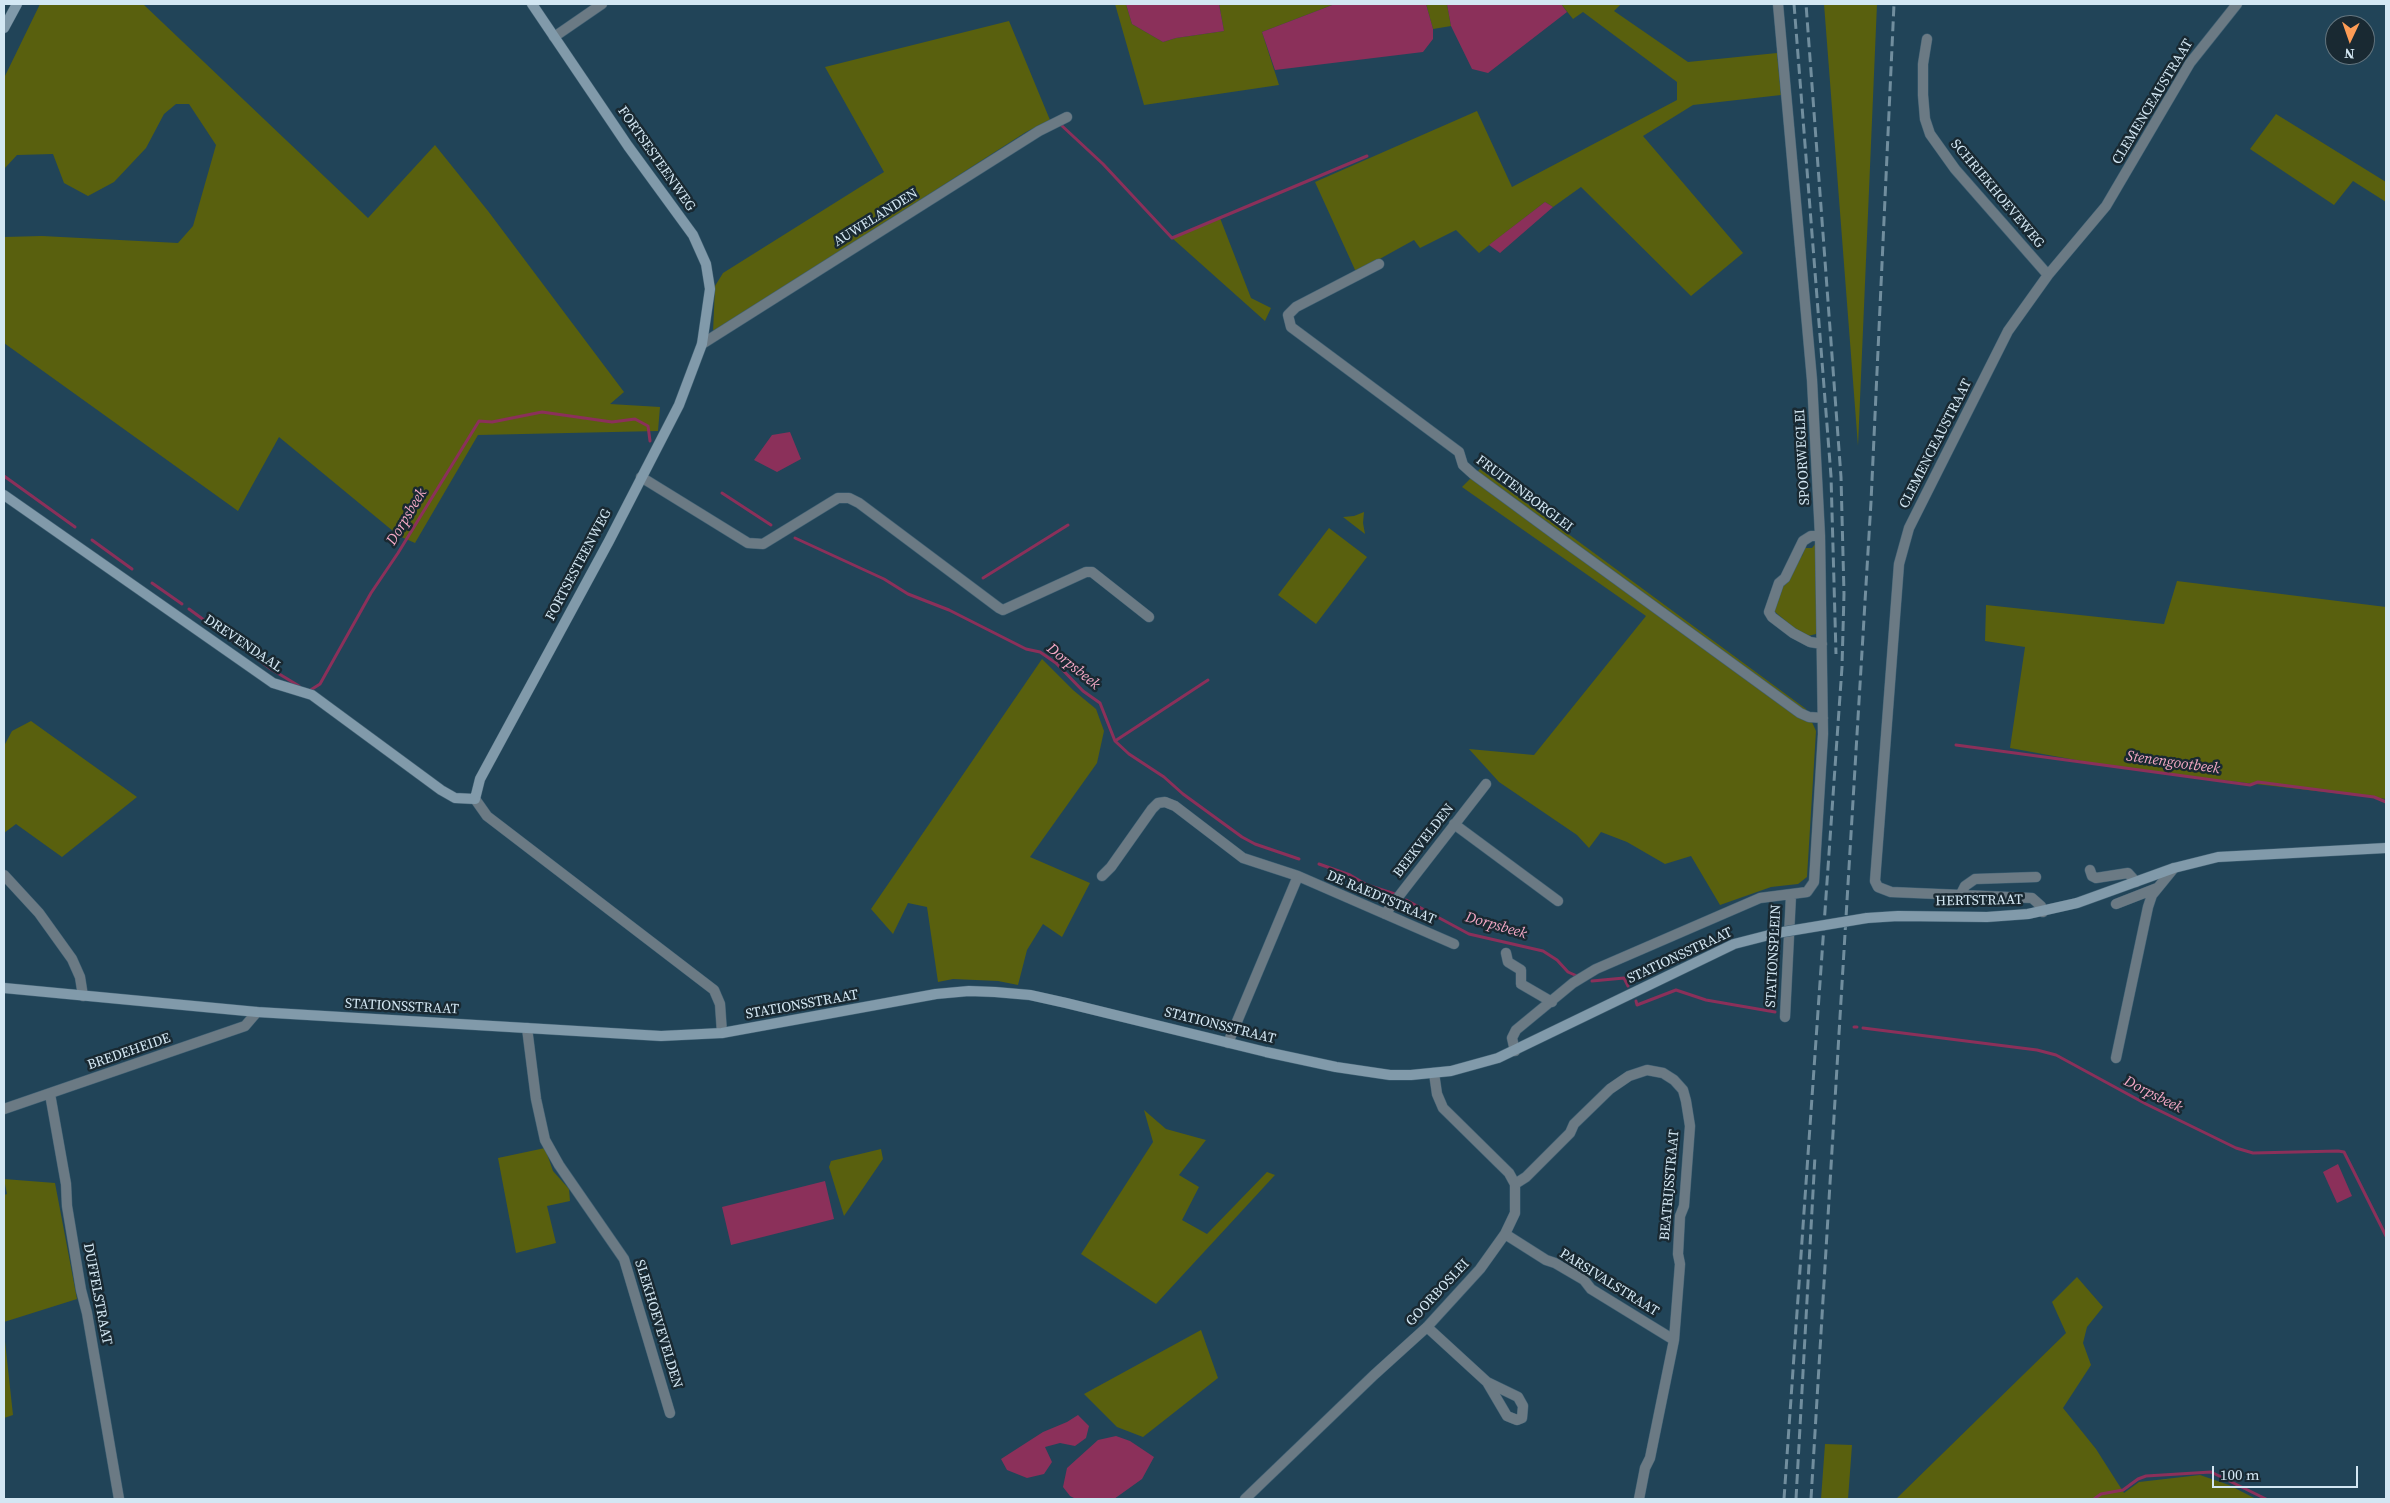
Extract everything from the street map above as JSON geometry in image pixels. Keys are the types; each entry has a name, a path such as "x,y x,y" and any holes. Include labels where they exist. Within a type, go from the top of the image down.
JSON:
{"street":[{"path":"4,28 17,4"},
{"name":"FORTSESTEENWEG","path":"474,799 480,779 609,541 679,405 702,344 710,289 706,264 693,236 628,146 532,4"},
{"path":"554,37 602,4"},
{"name":"SPOORWEGLEI","path":"1778,4 1812,380 1820,536 1822,644 1822,718 1816,874 1814,882 1807,892 1791,895"},
{"name":"CLEMENCEAUSTRAAT","path":"2043,912 2041,906 2032,898 1891,892 1878,887 1875,881 1900,564 1909,528 2008,331 2048,275 2106,206 2190,63 2237,4"},
{"name":"SCHRIEKHOEVEWEG","path":"1927,39 1924,56 1923,95 1925,119 1930,134 1955,169 2048,275"},
{"name":"AUWELANDEN","path":"702,344 1039,131 1067,117"},
{"name":"FRUITENBORGLEI","path":"1378,264 1296,307 1288,315 1291,327 1459,452 1463,465 1468,470 1560,538 1800,713 1809,717 1822,718"},
{"path":"641,477 748,542 764,544 838,498 849,498 859,502 1003,610 1086,572 1092,572 1149,617"},
{"name":"DREVENDAAL","path":"4,495 273,683 312,695 441,790 455,798 474,799"},
{"path":"1820,536 1811,536 1803,542 1785,578 1779,583 1769,612 1772,617 1793,633 1810,642 1822,644"},
{"name":"BEEKVELDEN","path":"1385,914 1486,784"},
{"path":"474,799 486,816 714,990 720,1004 722,1033"},
{"name":"DE RAEDTSTRAAT","path":"1102,876 1111,867 1152,809 1158,803 1165,802 1175,806 1243,858 1298,876 1454,944"},
{"path":"1454,824 1558,901"},
{"name":"HERTSTRAAT","path":"1867,918 2009,916 2043,912 2077,903 2174,868 2218,858 2386,848"},
{"path":"2116,1058 2148,907 2157,888 2174,868"},
{"path":"2090,870 2092,876 2096,878 2128,873 2136,882"},
{"path":"4,875 39,913 72,959 80,977 83,996"},
{"path":"1228,1043 1298,876"},
{"path":"1961,894 1964,886 1975,879 2036,877"},
{"path":"2116,904 2157,888"},
{"name":"STATIONSSTRAAT","path":"1515,1051 1512,1038 1516,1030 1573,984 1596,969 1760,898 1791,895"},
{"name":"STATIONSPLEIN","path":"1785,1018 1791,895"},
{"name":"STATIONSSTRAAT","path":"4,988 257,1012 661,1036 722,1033 936,994 969,991 1030,996 1066,1002 1228,1043 1371,1073 1390,1075 1434,1073 1485,1063 1515,1051 1734,944 1777,933 1867,918"},
{"path":"1506,954 1508,962 1521,970 1521,984 1552,1002"},
{"name":"BREDEHEIDE","path":"4,1109 245,1026 257,1012"},
{"name":"SLEKHOEVEVELDEN","path":"527,1028 536,1099 545,1140 559,1165 624,1259 670,1413"},
{"name":"BEATRIJSSTRAAT","path":"1515,1184 1523,1179 1570,1133 1574,1124 1610,1089 1629,1076 1640,1071 1652,1070 1667,1075 1677,1082 1685,1096 1690,1126 1684,1206 1680,1216 1678,1254 1680,1264 1674,1340 1650,1458 1645,1468 1638,1499"},
{"path":"1434,1073 1437,1094 1443,1108 1509,1173 1515,1184"},
{"name":"DUFFELSTRAAT","path":"50,1094 66,1184 66,1206 81,1290 89,1322 119,1499"},
{"name":"GOORBOSLEI","path":"1245,1499 1374,1375 1427,1327 1480,1269 1505,1234 1515,1214 1515,1184"},
{"name":"PARSIVALSTRAAT","path":"1505,1234 1546,1260 1556,1262 1584,1280 1591,1289 1674,1340"},
{"path":"1427,1327 1487,1382"}],"green space":[{"path":"40,4 143,4 368,218 435,145 488,211 624,392 610,404 660,407 658,431 478,435 415,543 399,536 279,437 238,511 4,343 4,237 42,236 178,243 193,226 216,145 189,104 176,104 164,114 146,148 114,182 88,196 64,183 53,154 17,155 4,169 4,78"},
{"path":"1115,4 1126,4 1132,24 1163,42 1176,38 1224,31 1219,4 1335,4 1262,32 1279,85 1144,105"},
{"path":"1426,4 1447,4 1451,26 1433,29"},
{"path":"1561,4 1621,4 1614,11 1688,62 1777,53 1781,95 1693,105 1643,136 1743,253 1691,296 1581,187 1553,207 1545,202 1479,253 1456,230 1420,248 1414,240 1356,272 1315,182 1477,111 1512,187 1677,100 1677,82 1583,12 1573,19"},
{"path":"1824,4 1877,4 1858,446"},
{"path":"1009,21 1050,120 1026,132 713,333 715,286 723,273 884,172 825,67"},
{"path":"2276,114 2386,182 2386,202 2353,181 2334,205 2250,149"},
{"path":"1220,218 1251,298 1271,308 1265,321 1172,238"},
{"path":"1480,469 1806,709 1816,731 1807,877 1798,884 1771,887 1720,905 1691,856 1665,864 1627,842 1601,832 1589,848 1577,835 1499,782 1469,749 1534,755 1646,616 1462,487"},
{"path":"1364,512 1365,534 1343,517 1354,516"},
{"path":"1329,528 1367,557 1316,624 1278,595"},
{"path":"1816,543 1816,634 1808,636 1795,629 1774,611 1783,584 1797,559 1802,556 1805,548 1812,548"},
{"path":"2177,581 2386,607 2386,799 2125,769 2010,748 2025,647 1985,641 1986,605 2164,624"},
{"path":"1042,659 1073,690 1096,709 1104,731 1097,763 1030,857 1090,883 1062,937 1043,924 1027,950 1018,985 998,981 953,979 938,982 927,907 908,903 893,934 871,909"},
{"path":"31,721 137,797 62,857 16,824 4,833 4,746 12,731"},
{"path":"1144,1110 1166,1129 1206,1140 1179,1175 1199,1187 1182,1220 1207,1234 1267,1172 1275,1175 1156,1304 1081,1254 1153,1142"},
{"path":"545,1148 553,1171 569,1189 570,1201 547,1206 556,1243 516,1253 498,1158"},
{"path":"881,1149 883,1159 844,1216 829,1167 831,1161"},
{"path":"4,1179 55,1183 77,1299 4,1322 4,1195 7,1194"},
{"path":"2077,1277 2103,1307 2087,1327 2083,1343 2091,1365 2063,1408 2096,1449 2124,1493 2139,1482 2200,1475 2229,1485 2256,1499 1896,1499 2066,1333 2052,1302"},
{"path":"1201,1330 1218,1378 1143,1437 1117,1427 1084,1394"},
{"path":"4,1332 13,1415 4,1418"},
{"path":"1825,1444 1852,1445 1848,1499 1821,1499"}],"shaded area":[{"path":"1126,4 1219,4 1224,31 1176,38 1163,42 1132,24"},
{"path":"1335,4 1426,4 1433,29 1433,39 1423,52 1275,70 1262,32"},
{"path":"1447,4 1561,4 1567,12 1488,73 1472,69 1451,26"},
{"path":"1545,202 1553,207 1500,253 1489,245"},
{"path":"790,432 801,459 777,472 754,460 772,435"},
{"path":"2338,1164 2352,1196 2337,1203 2323,1172"},
{"path":"825,1181 834,1219 731,1245 722,1207"},
{"path":"1078,1415 1089,1426 1086,1438 1075,1446 1060,1443 1045,1447 1052,1462 1044,1474 1027,1478 1007,1470 1001,1459 1043,1432"},
{"path":"1116,1436 1130,1441 1154,1457 1142,1479 1114,1499 1076,1499 1070,1496 1063,1487 1067,1468 1098,1440"}],"waterway":[{"path":"1060,124 1103,164 1172,238 1367,156"},
{"name":"Dorpsbeek","path":"309,691 320,684 371,593 398,553 479,421 492,422 542,412 612,422 635,419 648,426 650,441"},
{"name":"Dorpsbeek","path":"4,476 75,527"},
{"name":"Dorpsbeek","path":"722,493 771,525"},
{"path":"983,578 1068,525"},
{"name":"Dorpsbeek","path":"795,538 884,579 908,594 949,610 1026,649 1040,652 1056,663 1083,691 1100,703 1115,741 1129,754 1164,777 1183,794 1242,837 1255,844 1299,859"},
{"name":"Dorpsbeek","path":"92,540 132,569"},
{"name":"Dorpsbeek","path":"152,583 182,604"},
{"name":"Dorpsbeek","path":"189,609 204,620"},
{"name":"Dorpsbeek","path":"220,631 271,669 299,686"},
{"path":"1115,741 1208,680"},
{"name":"Stenengootbeek","path":"1956,745 2250,785 2258,782 2374,797 2386,802"},
{"name":"Dorpsbeek","path":"1319,864 1350,875 1367,885 1395,894"},
{"name":"Dorpsbeek","path":"1406,900 1469,934 1543,951 1557,960 1568,972 1577,976"},
{"name":"Dorpsbeek","path":"1592,981 1624,978 1628,986"},
{"name":"Dorpsbeek","path":"1636,1001 1637,1005 1676,990 1706,1000 1775,1012"},
{"name":"Dorpsbeek","path":"1863,1028 2037,1050 2056,1055 2146,1104 2236,1148 2253,1153 2344,1152 2386,1236"},
{"path":"2094,1499 2101,1494 2123,1490 2138,1479 2146,1476 2211,1472 2266,1499"}],"railway":[{"path":"1794,4 1831,476 1836,654"},
{"path":"1784,1499 1842,667 1844,594 1841,477 1806,4"},
{"path":"1811,1499 1871,502 1894,4"},
{"path":"1796,1499 1815,1156"}]}
